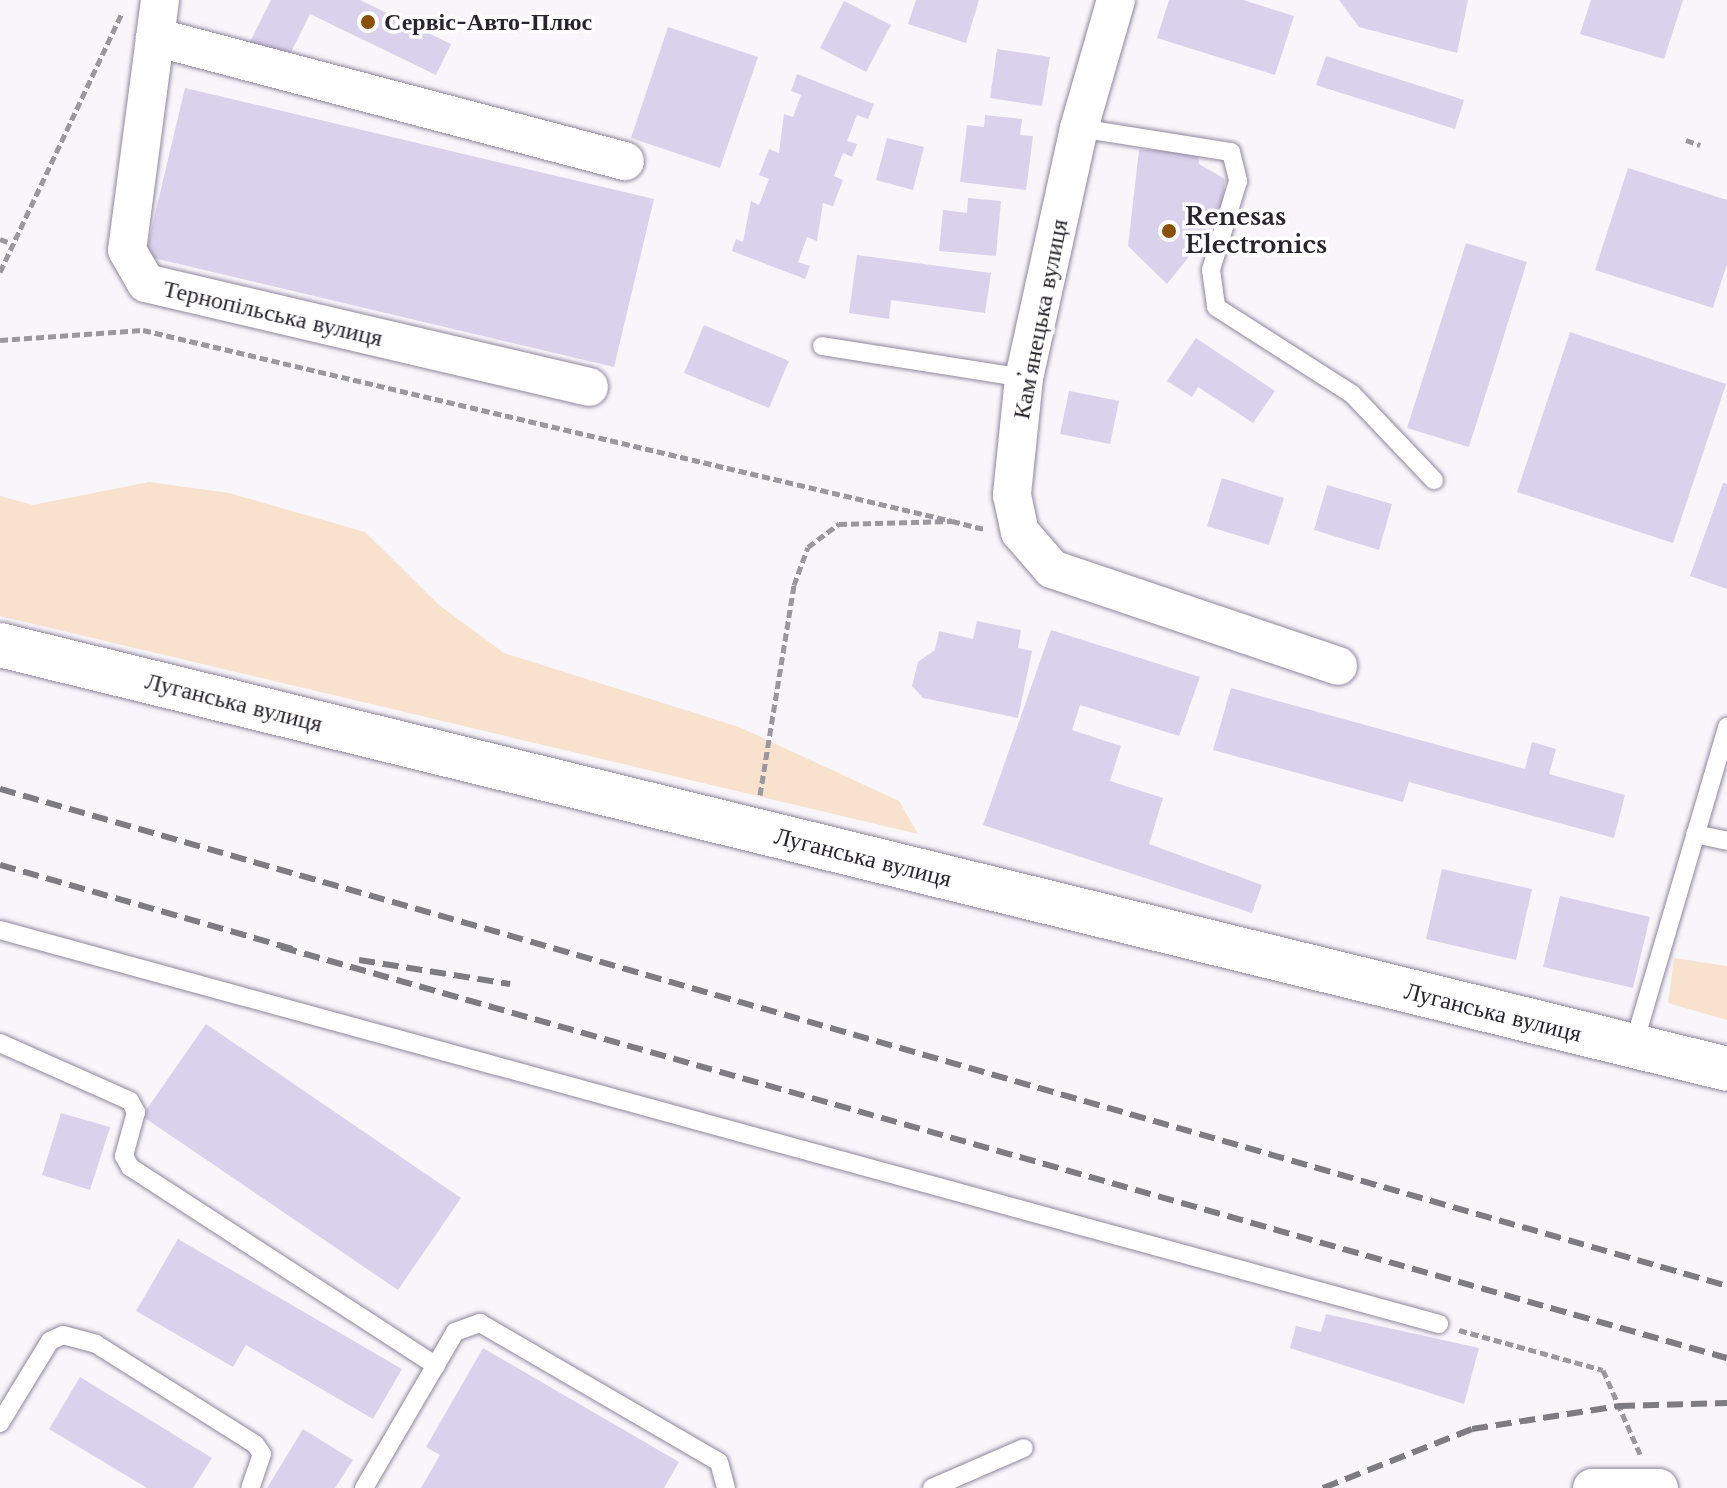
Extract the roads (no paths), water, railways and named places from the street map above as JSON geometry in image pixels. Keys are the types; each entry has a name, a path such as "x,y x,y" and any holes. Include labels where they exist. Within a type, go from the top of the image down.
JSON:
{"main road":[{"name":"Луганська вулиця","path":"0,645 1727,1069"}],"street":[{"name":"Камʼянецька вулиця","path":"1116,0 1079,128 1024,378 1012,495 1020,532 1052,569 1338,666"},
{"path":"157,18 625,161"},
{"name":"Тернопільська вулиця","path":"157,18 127,250 146,283 589,387"},
{"path":"1592,1488 1657,1486"}],"lane":[{"path":"1079,128 1231,152 1238,181 1211,270 1216,307 1352,394 1434,480"},
{"path":"822,346 1024,378"},
{"path":"1633,1047 1727,727"},
{"path":"1695,834 1727,841"},
{"path":"0,930 1439,1324"},
{"path":"0,1043 130,1101 136,1112 124,1156 130,1167 436,1366"},
{"path":"364,1488 455,1332 491,1325 719,1462 726,1488"},
{"path":"1,1420 50,1341 63,1335 96,1344 255,1444 262,1454 250,1488"},
{"path":"932,1488 1024,1448"}],"railway":[{"path":"0,789 1727,1286"},
{"path":"0,865 292,949"},
{"path":"281,947 1727,1358"},
{"path":"359,960 510,984"},
{"path":"1323,1488 1472,1429 1619,1406 1727,1403"}],"place":[{"name":"Сервіс-Авто-Плюс","path":"368,22"},
{"name":"Renesas Electronics","path":"1169,231"}]}
